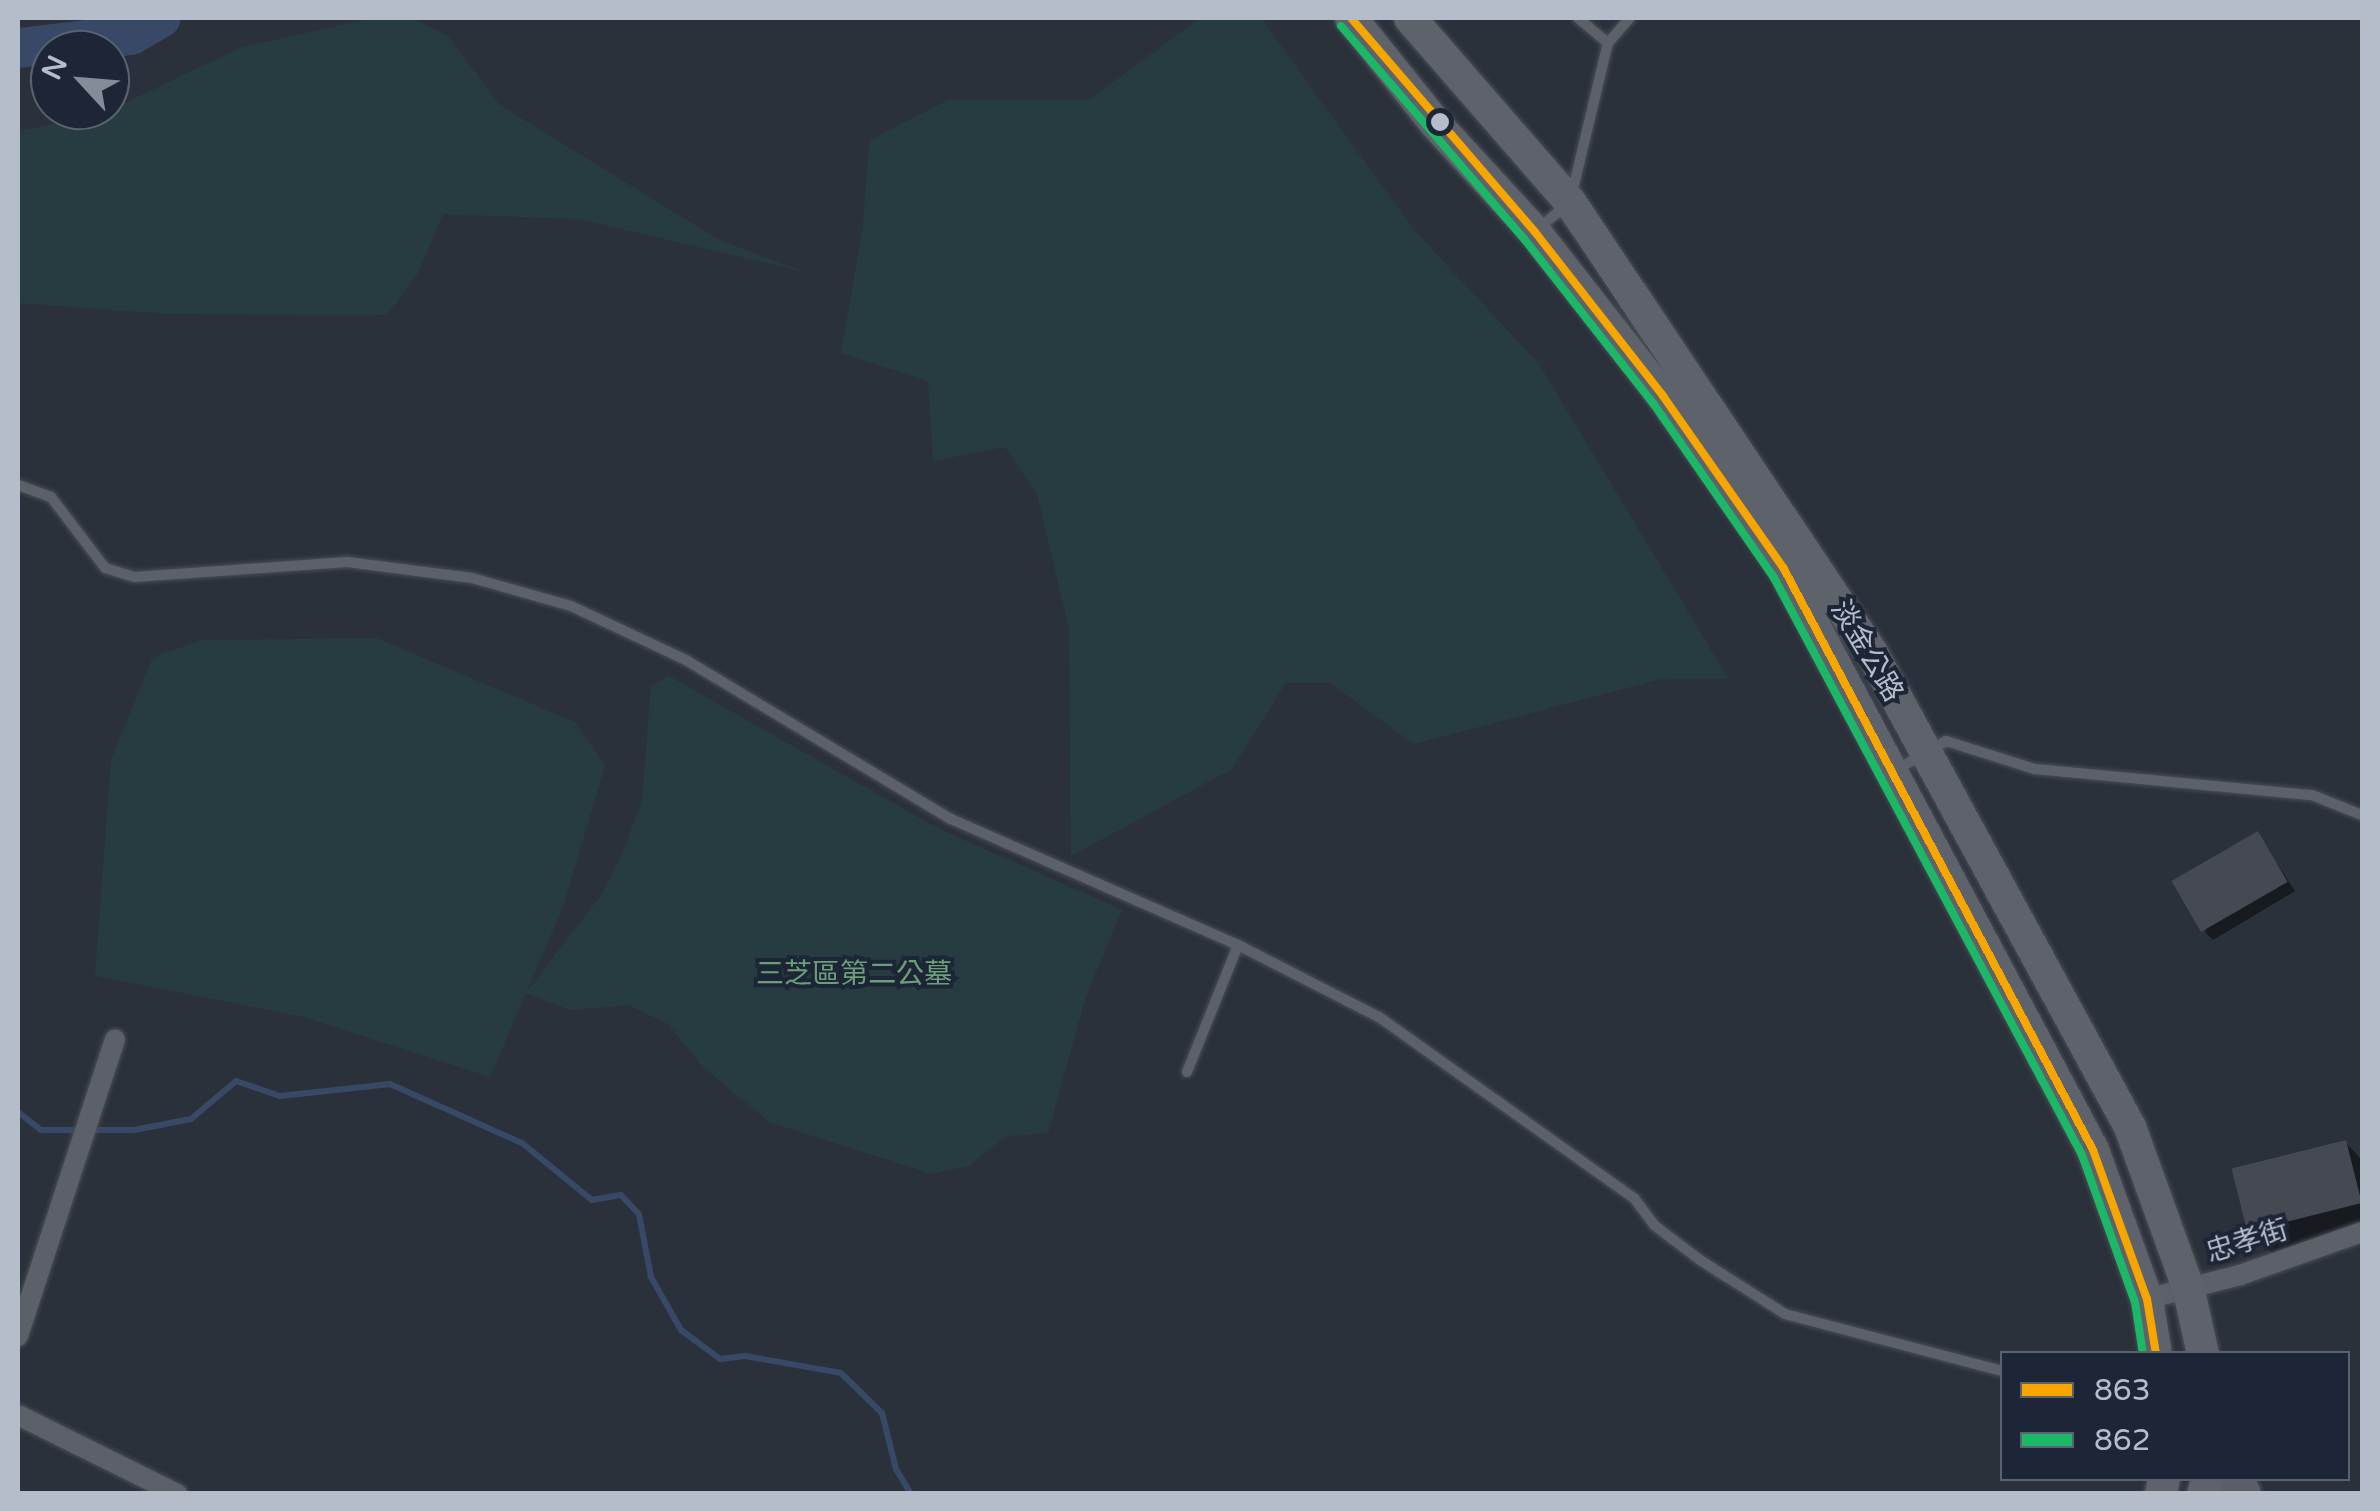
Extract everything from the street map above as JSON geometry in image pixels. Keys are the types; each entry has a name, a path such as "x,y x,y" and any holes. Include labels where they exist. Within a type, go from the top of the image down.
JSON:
{"main road":[{"name":"淡金公路","path":"1351,18 1435,123 1535,232 1663,396 1784,570 1895,771 2092,1150 2147,1298 2156,1351"},
{"name":"淡金公路","path":"1410,18 1570,202 1861,637 2130,1128 2188,1287 2201,1351"}],"street":[{"path":"18,1336 86,1113 115,1038"},
{"name":"忠孝街","path":"2147,1298 2362,1232"},
{"path":"18,1415 176,1494"}],"lane":[{"path":"1578,18 1608,43"},
{"path":"1535,232 1570,202 1608,43 1630,18"},
{"path":"18,485 52,497 104,568 134,577 346,562 472,578 570,606 686,660 951,818 1238,945 1379,1017 1496,1094 1634,1198 1685,1248 1785,1314 2000,1370"},
{"path":"1895,771 1946,741 2035,770 2312,795 2362,815"},
{"path":"1188,1072 1238,945"}],"green space":[{"path":"375,18 411,18 448,36 500,105 719,240 805,272 579,219 443,214 417,275 387,315 170,314 18,303 18,132 130,130 130,100 242,47"},
{"path":"1200,18 1261,18 1414,230 1539,364 1728,678 1661,679 1414,744 1330,683 1286,683 1232,769 1071,856 1069,629 1037,494 1005,447 933,461 928,381 841,353 863,226 869,141 948,100 1089,100"},
{"name":"三芝區第二公墓","path":"376,638 575,722 605,766 564,904 527,991 602,894 624,850 642,799 651,686 669,676 937,828 1122,910 1086,996 1048,1133 1006,1136 968,1166 932,1174 769,1122 704,1068 668,1024 628,1005 570,1010 526,993 490,1077 301,1016 95,976 111,759 153,657 203,640"}],"building":[{"path":"2258,831 2288,882 2201,932 2171,881"},
{"path":"2346,1140 2362,1203 2247,1232 2232,1169"}],"waterway":[{"path":"18,48 131,35 161,18"},
{"path":"18,1112 41,1130 134,1130 191,1119 236,1081 280,1096 390,1084 522,1143 592,1200 621,1195 639,1214 651,1277 681,1330 720,1359 745,1356 841,1373 882,1413 896,1469 911,1494"}],"transit line":[{"name":"863","path":"1351,18 1535,232 1663,396 1784,569 2093,1150 2147,1299 2156,1351"},
{"name":"862","path":"1341,26 1525,240 1653,403 1773,576 2082,1155 2135,1302 2143,1351"}]}
